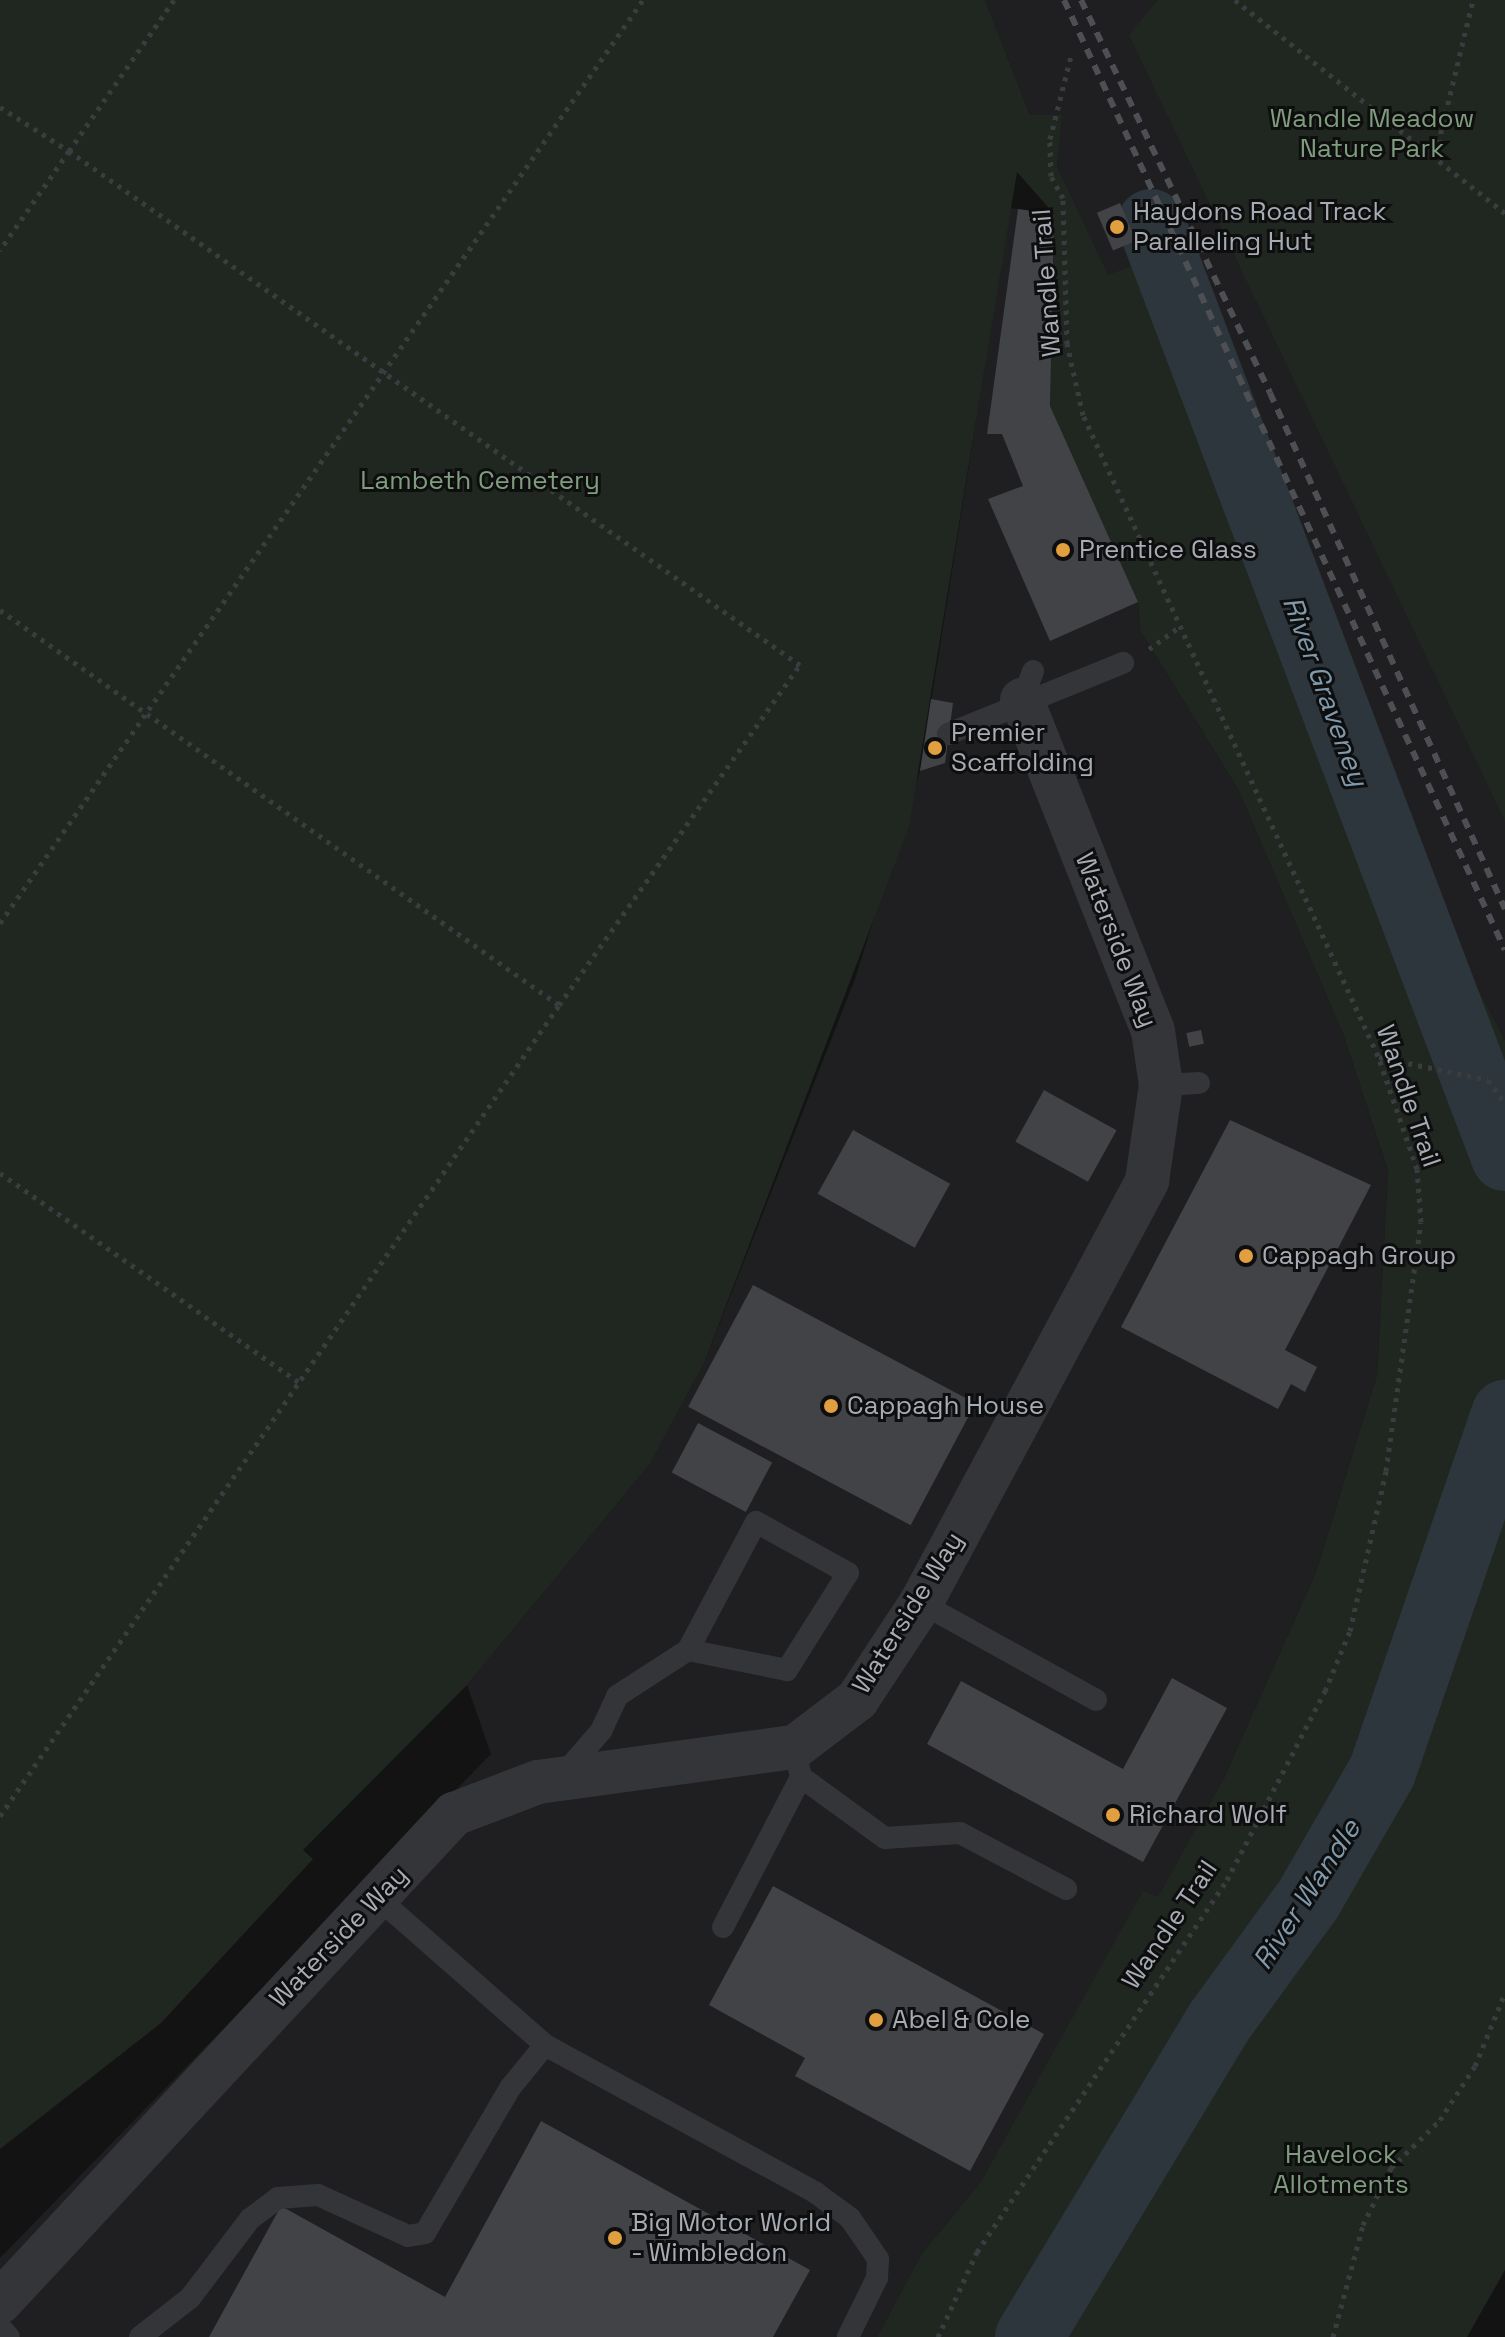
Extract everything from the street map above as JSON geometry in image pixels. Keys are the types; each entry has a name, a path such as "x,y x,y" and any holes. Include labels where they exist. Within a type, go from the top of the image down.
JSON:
{"street":[{"name":"Waterside Way","path":"0,2302 379,1899 454,1814 559,1780 798,1762 857,1700 921,1603 1147,1181 1180,1084 1153,1031 1027,685"}],"lane":[{"path":"948,734 1027,685 1123,663"},
{"path":"559,1780 601,1731 617,1696 688,1650 756,1522 848,1573 787,1670 688,1650"},
{"path":"921,1603 1096,1700"},
{"path":"723,1927 798,1762 885,1838 960,1833 1066,1889"},
{"path":"379,1899 545,2045 816,2193 850,2218 878,2259 877,2278 848,2337"},
{"path":"140,2337 190,2298 250,2219 278,2198 318,2195 408,2236 425,2233 510,2088 545,2045"},
{"path":"0,2327 9,2337"}],"path":[{"path":"0,250 174,0"},
{"path":"0,923 643,0"},
{"path":"1235,0 1436,153 1488,204 1505,212"},
{"path":"1436,153 1473,0"},
{"name":"Wandle Trail","path":"938,2337 977,2252 1227,1880 1350,1631 1386,1471 1421,1222 1417,1169 1378,1056 1083,415 1067,344 1063,198 1051,176 1050,139 1071,56"},
{"path":"0,107 386,369 800,665 559,1005 0,1816"},
{"path":"0,610 559,1005"},
{"path":"1378,1056 1488,1080 1505,1103"},
{"path":"0,1173 298,1382"},
{"path":"1333,2337 1363,2225 1391,2168 1440,2120 1475,2066 1505,1993"}],"shaded area":[{"path":"985,0 1162,0 1505,724 1505,1040 1414,867 1145,261 1108,276 1057,166 1061,116 1030,115"},
{"path":"1010,208 1054,214 1053,315 1138,602 1140,630 1238,789 1343,1034 1388,1170 1377,1375 1316,1572 1224,1778 1158,1898 1143,1892 980,2183 922,2253 877,2337 0,2337 0,2258 491,1754 467,1685 650,1464 704,1363 855,979 920,771"}],"green space":[{"name":"Lambeth Cemetery","path":"0,0 985,0 1030,115 1062,115 1057,166 1108,275 1145,261 1414,867 1505,1040 1505,2270 1467,2337 877,2337 922,2253 980,2183 1143,1891 1158,1897 1224,1778 1316,1572 1377,1375 1388,1170 1343,1034 1238,789 1140,630 1138,602 1050,406 1054,214 1017,172 909,827 704,1363 650,1464 467,1685 303,1850 313,1859 161,2023 0,2149"},
{"name":"Wandle Meadow Nature Park","path":"1158,0 1505,0 1505,821 1129,35"}],"building":[{"name":"Haydons Road Track Paralleling Hut","path":"1120,203 1136,241 1113,251 1097,213"},
{"name":"Prentice Glass","path":"1018,209 1054,214 1050,406 1138,602 1050,641 988,499 1023,486 1002,434 987,434"},
{"name":"Premier Scaffolding","path":"931,699 953,703 945,763 920,771"},
{"path":"1201,1030 1204,1044 1189,1047 1186,1033"},
{"path":"1044,1090 1117,1130 1088,1182 1015,1142"},
{"name":"Cappagh Group","path":"1230,1120 1371,1185 1285,1350 1317,1367 1305,1392 1291,1384 1278,1409 1121,1327"},
{"path":"853,1130 950,1184 915,1248 818,1194"},
{"name":"Cappagh House","path":"753,1285 976,1403 911,1525 688,1407"},
{"path":"698,1423 772,1462 746,1512 672,1472"},
{"name":"Richard Wolf","path":"1172,1678 1227,1708 1143,1862 927,1744 961,1681 1123,1769"},
{"name":"Abel & Cole","path":"773,1886 1044,2034 970,2171 795,2076 805,2058 709,2005"},
{"name":"Big Motor World - Wimbledon","path":"541,2121 810,2270 773,2337 209,2337 281,2206 445,2297"}],"waterway":[{"name":"River Graveney","path":"1151,223 1505,1157"},
{"name":"River Wandle","path":"1029,2337 1219,2022 1308,1900 1382,1772 1505,1414"}],"railway":[{"path":"1064,0 1505,950"},
{"path":"1081,0 1270,393 1505,909"}],"place":[{"name":"Haydons Road Track Paralleling Hut","path":"1117,227"},
{"name":"Prentice Glass","path":"1063,550"},
{"name":"Premier Scaffolding","path":"935,748"},
{"name":"Cappagh Group","path":"1246,1256"},
{"name":"Cappagh House","path":"831,1406"},
{"name":"Richard Wolf","path":"1113,1815"},
{"name":"Abel & Cole","path":"876,2020"},
{"name":"Big Motor World - Wimbledon","path":"615,2238"}],"park label":[{"name":"Havelock Allotments","path":"1341,2170"}]}
